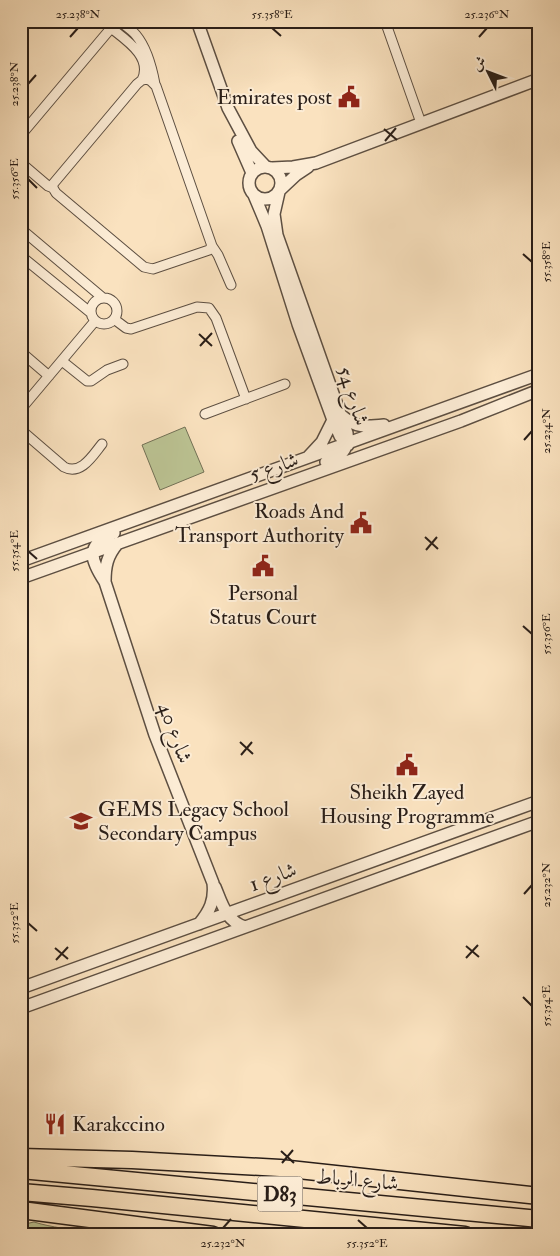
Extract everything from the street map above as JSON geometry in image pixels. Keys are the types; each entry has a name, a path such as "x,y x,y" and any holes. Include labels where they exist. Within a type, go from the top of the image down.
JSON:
{"highway":[{"path":"21,1158 132,1160 270,1167 539,1196"},
{"name":"شارع الرباط","path":"21,1170 539,1219"},
{"path":"498,1192 525,1186 539,1186"},
{"name":"شارع الرباط","path":"21,1192 465,1235"},
{"path":"21,1210 213,1235"}],"street":[{"path":"197,21 228,108 231,123 252,173"},
{"path":"385,21 422,123"},
{"path":"53,188 53,184 142,80 146,68 144,61 116,23"},
{"path":"116,23 133,32 141,43 151,66 155,84 212,246 218,255 230,285"},
{"path":"21,135 116,23"},
{"path":"142,80 147,79 155,84"},
{"path":"316,163 296,175 270,198 265,199 254,195 250,188 249,182 252,173 258,168 293,168 316,163 539,79"},
{"path":"228,108 251,151 279,175 281,179 279,191"},
{"path":"21,163 147,268 156,269 206,251 212,246"},
{"name":"شارع 54","path":"279,191 274,214 278,236 337,418 340,436 347,444"},
{"name":"شارع 54","path":"254,195 267,226 298,324 337,418"},
{"path":"21,229 104,298 114,303 116,311 114,318 107,323 99,323 21,256"},
{"path":"21,409 62,361 93,317 95,301 104,298"},
{"path":"114,318 126,328 131,329 197,307 209,308 216,318 246,399"},
{"path":"21,352 49,376"},
{"path":"62,361 87,381 91,381 107,370 123,364"},
{"name":"شارع 5","path":"21,561 539,374"},
{"path":"205,414 285,384"},
{"name":"شارع 5","path":"21,578 365,456 480,414 539,390"},
{"path":"309,457 322,442 337,418 364,427 395,426"},
{"path":"21,430 64,467 72,470 76,470 83,465 102,444"},
{"path":"220,506 243,494 337,457 344,451 347,444 359,454 365,456"},
{"path":"92,553 102,539 111,534 186,507 200,496"},
{"path":"105,582 106,563 110,552 118,543"},
{"name":"شارع 40","path":"92,553 96,568 105,582 155,735 213,883 212,905 199,924"},
{"name":"شارع 1","path":"21,988 539,801"},
{"name":"شارع 1","path":"21,1008 539,821"},
{"path":"213,883 226,914 245,927"}],"green space":[{"path":"185,427 204,472 160,490 142,445"},
{"path":"34,1222 87,1235 21,1235 21,1223"}],"place":[{"name":"Emirates post","path":"349,97"},
{"name":"Roads And Transport Authority","path":"361,523"},
{"name":"Personal Status Court","path":"263,566"},
{"name":"Sheikh Zayed Housing Programme","path":"407,765"},
{"name":"GEMS Legacy School Secondary Campus","path":"81,821"},
{"name":"Karakccino","path":"55,1124"}]}
